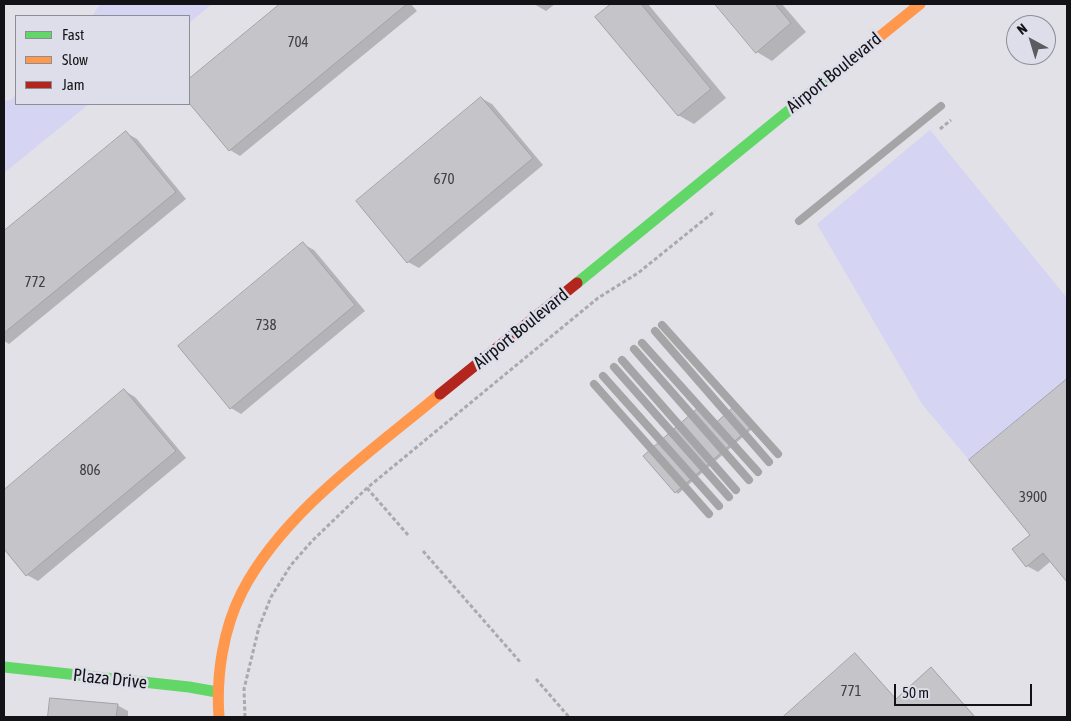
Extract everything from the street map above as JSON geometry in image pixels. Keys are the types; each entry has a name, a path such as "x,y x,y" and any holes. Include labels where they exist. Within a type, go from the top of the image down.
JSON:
{"street":[{"name":"Airport Boulevard","path":"219,717 217,692 227,632 242,592 264,557 289,526 329,486 920,4"},
{"name":"Plaza Drive","path":"4,667 189,687 217,692"}],"lane":[{"path":"799,221 941,106"},
{"path":"662,325 778,454"},
{"path":"655,331 769,462"},
{"path":"642,343 758,472"},
{"path":"634,349 748,480"},
{"path":"622,360 736,490"},
{"path":"614,367 729,497"},
{"path":"603,376 719,506"},
{"path":"594,384 709,514"}],"path":[{"path":"940,129 951,120"},
{"path":"245,717 244,690 259,626 271,597 291,565 312,541 367,488 598,298 638,274 715,211"},
{"path":"367,488 408,535"},
{"path":"423,551 521,662"},
{"path":"536,679 570,717"}],"shaded area":[{"path":"100,4 212,4 190,22 190,15 93,15"},
{"path":"15,96 15,105 88,105 4,173 4,101 11,100"},
{"path":"930,130 1067,298 1067,379 969,460 922,404 817,224"}],"building":[{"path":"280,4 407,4 229,151 190,104 190,78"},
{"path":"611,4 641,4 711,89 678,116 595,17"},
{"path":"715,4 775,4 791,23 756,53"},
{"path":"481,97 533,158 407,263 356,201"},
{"path":"126,131 176,192 4,333 4,231"},
{"path":"303,242 355,305 230,409 178,346"},
{"path":"1067,379 1067,582 1043,553 1026,567 1012,549 1030,535 969,460"},
{"path":"124,389 176,451 26,576 4,549 4,490"},
{"path":"735,406 752,426 675,493 643,456 699,407 714,424"},
{"path":"855,653 896,699 931,667 975,717 783,717"},
{"path":"50,698 118,704 116,717 48,717"}],"traffic: fast":[{"path":"577,283 852,59"},
{"path":"4,667 189,687 217,692"}],"traffic: slow":[{"path":"852,59 920,4"},
{"path":"219,717 220,669 230,621 235,606 259,563 281,535 331,484 440,394"}],"traffic: jam":[{"path":"440,394 577,283"}]}
